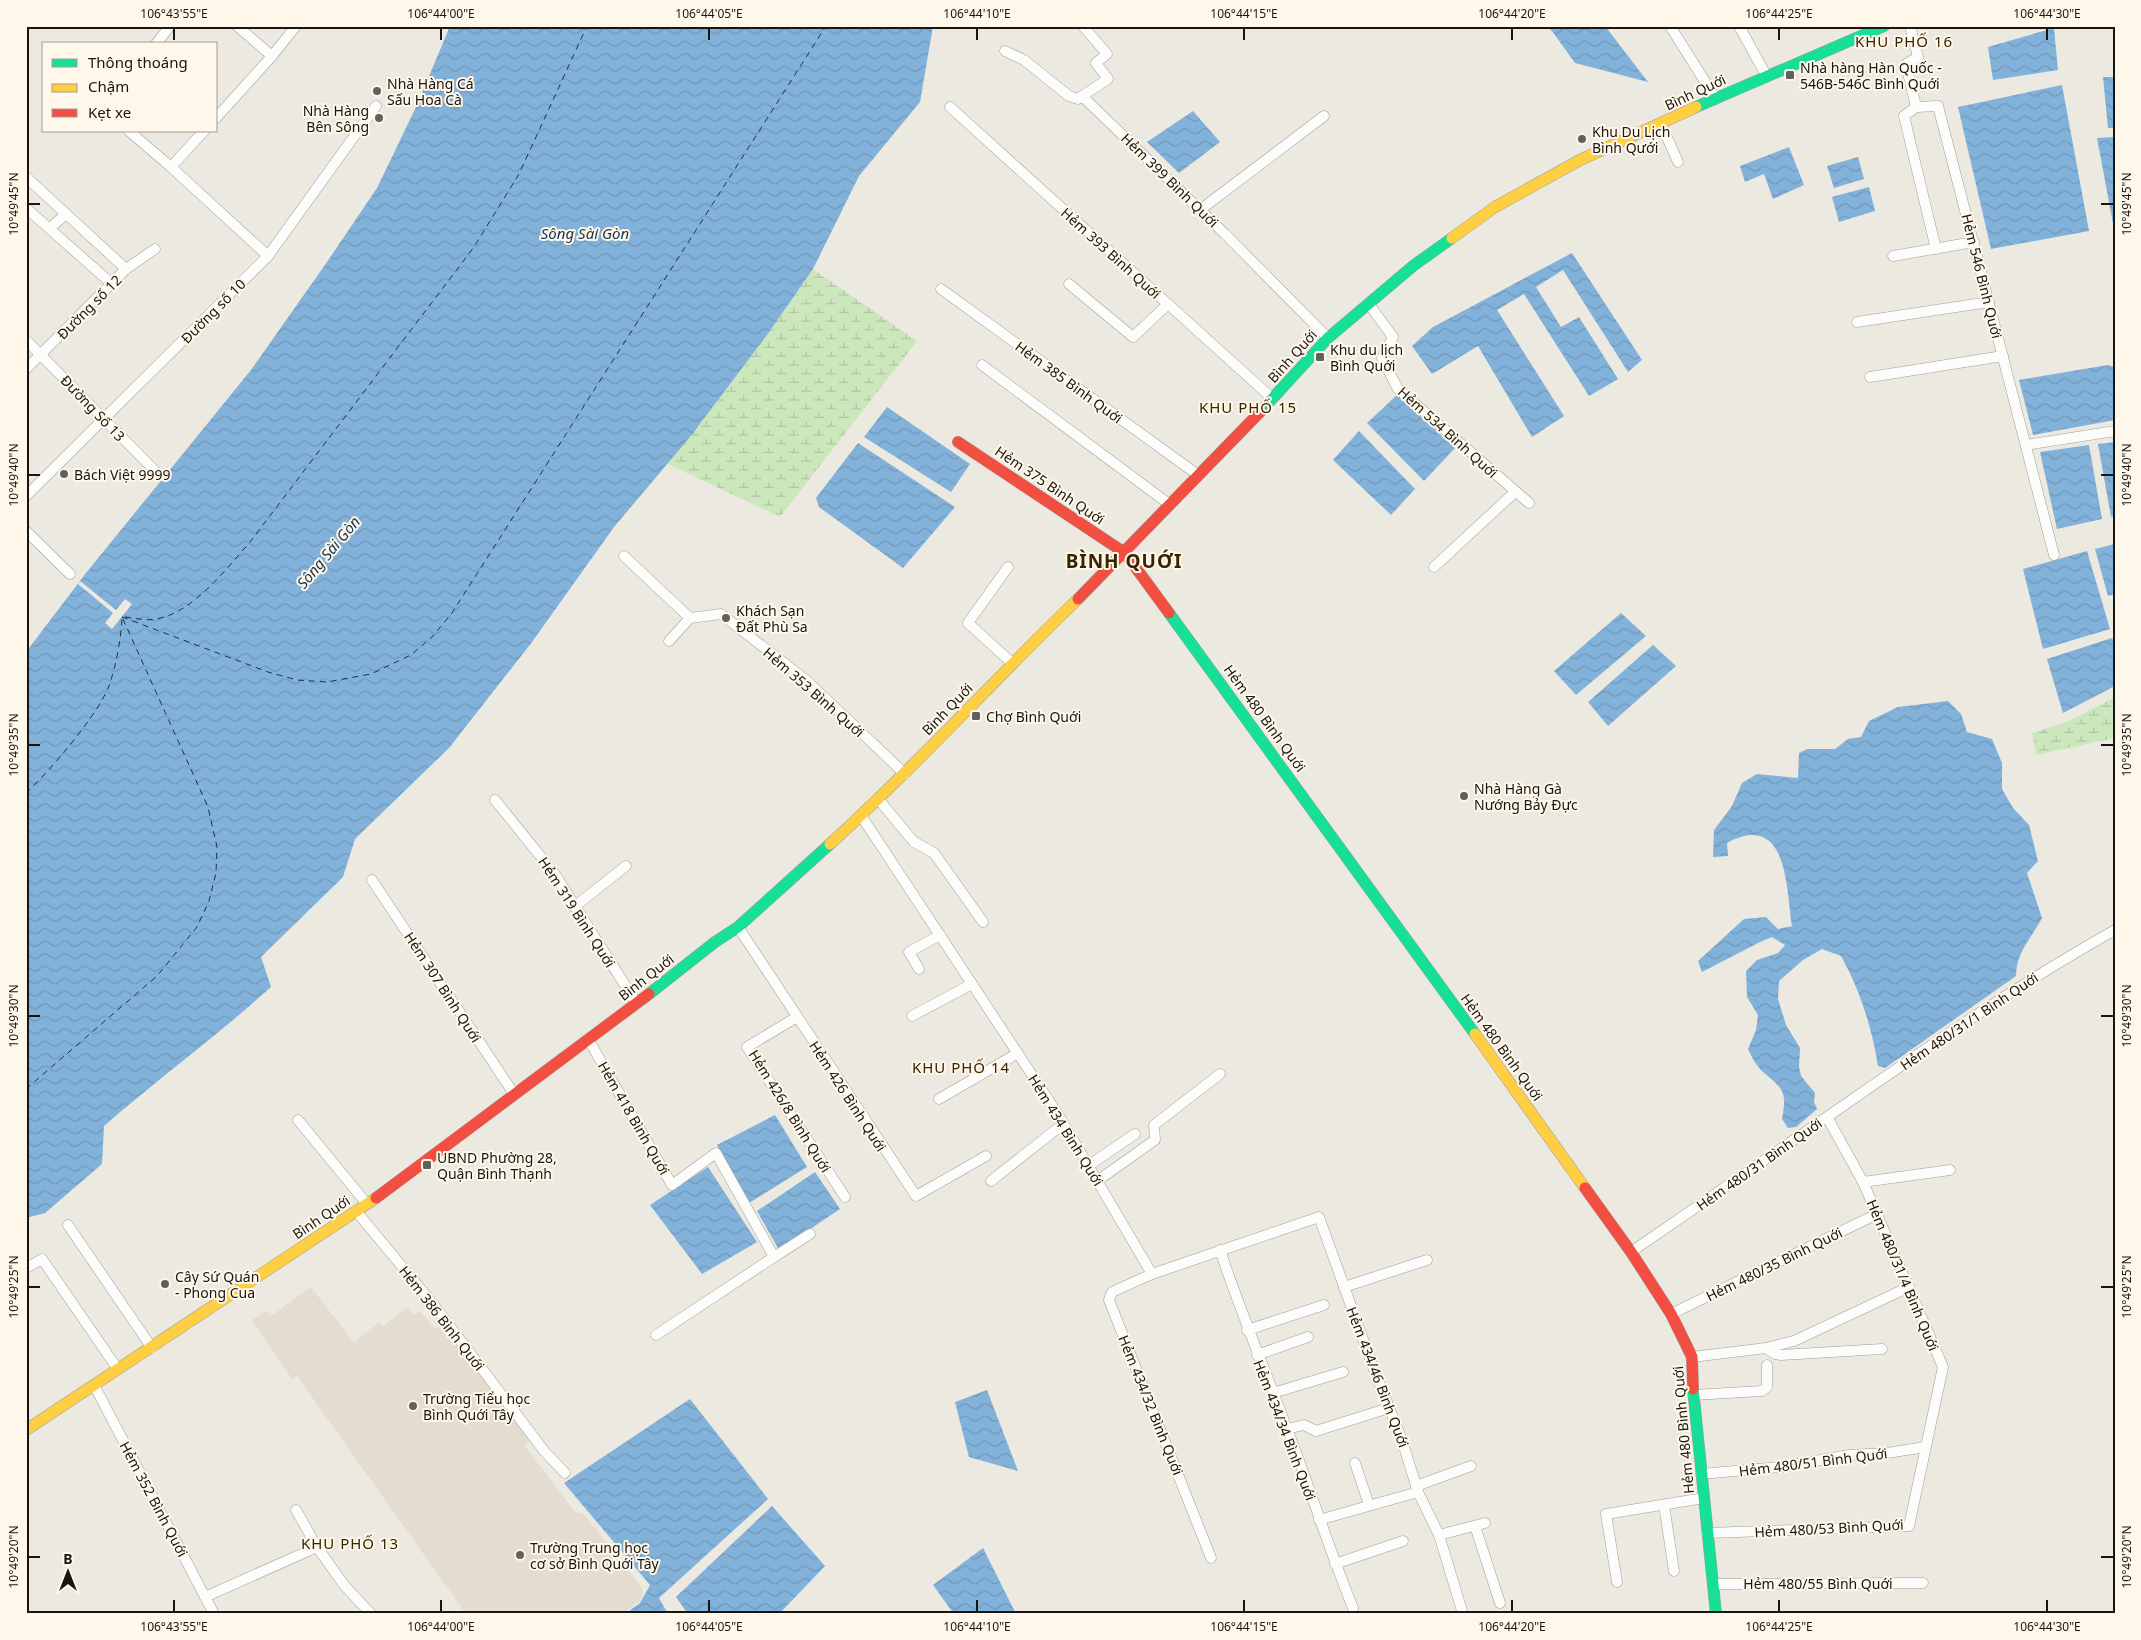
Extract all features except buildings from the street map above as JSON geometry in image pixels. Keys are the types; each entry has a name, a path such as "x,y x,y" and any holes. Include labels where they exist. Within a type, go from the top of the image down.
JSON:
{"main road":[{"name":"Bình Quới","path":"26,1430 367,1204 637,1004 715,942 738,927 862,817 906,774 1012,663 1125,553 1169,504 1273,399 1328,338 1413,266 1495,206 1580,160 1766,75 1884,26"},
{"name":"Hẻm 375 Bình Quới","path":"958,442 1125,553"},
{"name":"Hẻm 480 Bình Quới","path":"1125,553 1377,897 1631,1252 1671,1314 1692,1356 1693,1395 1716,1614"}],"street":[{"path":"158,42 170,26"},
{"path":"237,26 272,56"},
{"path":"218,116 272,56 296,26"},
{"path":"1005,51 1024,60 1069,96 1078,99 1108,79 1096,63 1107,54 1083,26"},
{"path":"1670,26 1716,99"},
{"path":"1739,26 1766,75"},
{"path":"1851,26 1855,38"},
{"path":"1910,26 1918,57 1906,64 1916,107 1904,116 1936,249"},
{"name":"Hẻm 399 Bình Quới","path":"1082,96 1328,338"},
{"name":"Đường số 10","path":"26,496 268,256 376,106"},
{"name":"Hẻm 393 Bình Quới","path":"950,106 1273,399"},
{"name":"Hẻm 546 Bình Quới","path":"1916,107 1938,106 2054,555"},
{"path":"1200,210 1324,116"},
{"path":"1661,124 1678,162"},
{"path":"130,132 172,167 268,256"},
{"path":"172,167 203,132"},
{"path":"26,177 126,269"},
{"path":"26,208 112,284"},
{"path":"50,228 66,214"},
{"path":"1893,256 1974,242"},
{"name":"Đường số 12","path":"26,369 126,269 155,249"},
{"path":"1069,284 1133,338 1168,304"},
{"name":"Hẻm 385 Bình Quới","path":"941,289 1198,475"},
{"path":"1857,322 1989,302"},
{"name":"Hẻm 534 Bình Quới","path":"1368,303 1393,337 1382,358 1398,389 1528,503"},
{"name":"Đường Số 13","path":"26,340 160,476"},
{"path":"1870,378 2003,356"},
{"path":"982,365 1169,504"},
{"path":"2026,445 2115,431"},
{"path":"1434,567 1515,492"},
{"path":"26,531 70,574"},
{"path":"624,556 690,618 669,640"},
{"path":"1008,567 968,623 1012,663"},
{"name":"Hẻm 353 Bình Quới","path":"690,618 721,614 807,682 906,774"},
{"name":"Hẻm 319 Bình Quới","path":"495,800 548,865 637,1004"},
{"path":"879,800 914,842 934,853 983,922"},
{"name":"Hẻm 434 Bình Quới","path":"862,817 1064,1124 1152,1274"},
{"path":"574,907 626,866"},
{"name":"Hẻm 307 Bình Quới","path":"372,880 514,1094"},
{"name":"Hẻm 426 Bình Quới","path":"738,927 916,1196 986,1156"},
{"name":"Hẻm 480/31/1 Bình Quới","path":"1827,1117 2052,965 2115,930"},
{"path":"919,969 909,952 940,935"},
{"path":"912,1016 972,984"},
{"name":"Hẻm 426/8 Bình Quới","path":"797,1017 748,1047 845,1197"},
{"name":"Hẻm 418 Bình Quới","path":"588,1039 672,1185 716,1153 774,1256"},
{"path":"939,1099 1018,1053"},
{"path":"1097,1181 1155,1140 1154,1125 1220,1074"},
{"name":"Hẻm 480/31 Bình Quới","path":"1631,1252 1827,1117 1863,1182"},
{"path":"298,1120 367,1204"},
{"path":"991,1181 1064,1124"},
{"path":"1088,1166 1135,1134"},
{"path":"1863,1182 1950,1170"},
{"name":"Hẻm 480/31/4 Bình Quới","path":"1863,1182 1943,1367"},
{"name":"Hẻm 386 Bình Quới","path":"356,1211 433,1304 545,1452 565,1473"},
{"name":"Hẻm 480/35 Bình Quới","path":"1671,1314 1877,1214"},
{"name":"Hẻm 434/46 Bình Quới","path":"1220,1250 1319,1217 1402,1440 1417,1489 1439,1535 1463,1614"},
{"path":"68,1225 152,1348"},
{"path":"656,1336 774,1256 810,1234"},
{"path":"1152,1274 1220,1250"},
{"name":"Hẻm 434/34 Bình Quới","path":"1220,1250 1247,1330 1287,1429 1335,1564 1353,1608"},
{"path":"26,1268 42,1260 117,1368"},
{"path":"1344,1287 1427,1260"},
{"name":"Hẻm 434/32 Bình Quới","path":"1152,1274 1112,1292 1110,1300 1211,1558"},
{"path":"1692,1356 1766,1348 1794,1341 1909,1287"},
{"path":"1247,1330 1324,1305"},
{"path":"1257,1354 1308,1337"},
{"path":"1766,1348 1775,1354 1781,1355 1882,1349"},
{"path":"1693,1395 1762,1391 1767,1386 1767,1365"},
{"name":"Hẻm 480/53 Bình Quới","path":"1708,1533 1909,1526 1943,1367"},
{"path":"1273,1393 1343,1372"},
{"name":"Hẻm 352 Bình Quới","path":"94,1385 214,1614"},
{"path":"1287,1429 1304,1424 1316,1431 1389,1408"},
{"name":"Hẻm 480/51 Bình Quới","path":"1701,1474 1782,1467 1848,1455 1887,1453 1925,1447"},
{"path":"1354,1462 1369,1505"},
{"path":"1320,1520 1417,1489 1471,1466"},
{"path":"1617,1582 1606,1514 1704,1498"},
{"path":"1664,1505 1674,1571"},
{"path":"296,1510 344,1585 371,1614"},
{"path":"1439,1535 1485,1523"},
{"path":"1475,1526 1500,1603"},
{"path":"1335,1564 1403,1542"},
{"path":"205,1597 318,1546"},
{"name":"Hẻm 480/55 Bình Quới","path":"1713,1584 1924,1583"}],"shaded area":[{"path":"311,1287 354,1343 379,1322 383,1326 407,1307 414,1315 420,1311 435,1329 444,1323 533,1438 524,1445 575,1512 584,1514 643,1589 640,1601 622,1614 466,1614 297,1376 292,1379 252,1320 266,1311 271,1316"}],"green space":[{"path":"813,269 917,341 780,517 668,464 767,335"},
{"path":"2115,697 2115,738 2036,755 2032,733 2069,721"}],"water":[{"name":"Sông Sài Gòn","path":"450,26 933,26 920,102 859,176 813,269 767,335 690,437 614,527 532,642 449,748 355,839 343,877 261,957 271,987 104,1126 102,1164 45,1213 26,1218 26,652 86,573 251,370 327,262 377,188 417,105"},
{"path":"1546,26 1605,26 1648,82 1575,63 1552,31"},
{"path":"2054,28 2058,70 1993,80 1988,47"},
{"path":"2103,77 2115,77 2115,128 2108,128"},
{"path":"2062,85 2089,231 1991,249 1958,107"},
{"path":"1193,111 1220,142 1179,173 1147,142"},
{"path":"2115,137 2115,229 2114,229 2097,138"},
{"path":"1789,147 1804,185 1773,199 1764,174 1745,182 1740,166"},
{"path":"1858,157 1864,179 1834,188 1827,166"},
{"path":"1869,187 1875,211 1839,222 1832,197"},
{"path":"1572,253 1642,360 1628,372 1563,270 1536,287 1561,327 1579,317 1618,379 1589,396 1524,294 1497,310 1564,416 1532,437 1478,346 1432,374 1412,346 1433,327"},
{"path":"2108,365 2115,367 2115,420 2033,435 2019,380"},
{"path":"1397,395 1455,448 1424,481 1367,423"},
{"path":"887,407 970,464 951,492 864,437"},
{"path":"1359,431 1415,489 1391,515 1333,460"},
{"path":"2115,442 2115,516 2111,517 2098,444"},
{"path":"858,443 955,507 903,568 819,507 816,498"},
{"path":"2089,445 2102,519 2057,529 2040,452"},
{"path":"2115,544 2115,594 2108,596 2095,549"},
{"path":"2087,551 2110,629 2043,649 2023,569"},
{"path":"1621,613 1646,636 1576,695 1554,671"},
{"path":"2112,638 2115,645 2115,686 2063,713 2047,659"},
{"path":"1653,645 1676,666 1608,726 1588,702"},
{"path":"1948,701 1961,714 1967,732 1992,739 2002,763 2002,789 2013,808 2029,825 2038,861 2027,873 2042,918 2021,953 2016,976 1885,1068 1878,1066 1864,1010 1854,982 1841,956 1822,949 1803,960 1779,981 1778,999 1786,1025 1800,1048 1799,1067 1801,1076 1815,1093 1814,1102 1817,1109 1796,1127 1788,1128 1782,1119 1784,1100 1781,1090 1758,1067 1748,1049 1756,1030 1758,1015 1747,997 1746,971 1757,960 1778,953 1785,945 1772,937 1702,972 1698,961 1744,919 1766,917 1778,929 1792,926 1785,874 1773,845 1762,837 1747,836 1727,843 1728,856 1713,857 1714,830 1732,806 1742,783 1757,774 1798,778 1799,753 1807,749 1835,749 1848,739 1861,737 1869,721 1898,707"},
{"path":"775,1115 807,1167 749,1203 717,1145"},
{"path":"708,1167 757,1242 702,1274 650,1205"},
{"path":"815,1172 840,1209 779,1250 757,1211"},
{"path":"987,1390 1018,1471 969,1457 955,1402"},
{"path":"690,1399 768,1499 659,1598 668,1614 625,1614 640,1603 650,1585 564,1483"},
{"path":"772,1506 825,1566 779,1614 688,1614 676,1597"},
{"path":"983,1548 1016,1614 954,1614 933,1585"}],"pier":[{"path":"80,581 116,610 125,599 132,604 112,629 105,623 113,613 78,584"}],"ferry route":[{"path":"125,617 144,620 156,619 170,615 183,608 208,588 250,542 474,247 519,174 587,26"},
{"path":"122,617 268,672 297,680 327,682 371,674 411,655 433,636 452,613 826,26"},
{"path":"26,1089 157,976 197,927 209,901 216,873 217,847 208,807 122,617"},
{"path":"26,793 72,742 103,698 109,686 116,661 122,618"}],"traffic: fast":[{"path":"1696,107 1884,26"},
{"path":"1261,411 1328,338 1413,266 1452,238"},
{"path":"1169,613 1475,1034"},
{"path":"649,994 715,942 738,927 830,844"},
{"path":"1693,1389 1716,1614"}],"traffic: slow":[{"path":"1452,238 1495,207 1580,160 1696,107"},
{"path":"830,844 893,784 1078,599"},
{"path":"1475,1034 1585,1188"},
{"path":"26,1430 376,1198"}],"traffic: jam":[{"path":"1078,599 1261,411"},
{"path":"958,442 1125,553 1169,613"},
{"path":"376,1198 649,994"},
{"path":"1585,1188 1631,1252 1671,1314 1692,1357 1693,1389"}],"place":[{"name":"Nhà hàng Hàn Quốc - 546B-546C Bình Quới","path":"1790,75"},
{"name":"Nhà Hàng Cá Sấu Hoa Cà","path":"377,91"},
{"name":"Nhà Hàng Bên Sông","path":"379,118"},
{"name":"Khu Du Lịch Bình Qưới","path":"1582,139"},
{"name":"Khu du lịch Bình Quới","path":"1320,357"},
{"name":"Bách Việt 9999","path":"64,474"},
{"name":"Khách Sạn Đất Phù Sa","path":"726,618"},
{"name":"Chợ Bình Quới","path":"976,716"},
{"name":"Nhà Hàng Gà Nướng Bảy Đực","path":"1464,796"},
{"name":"UBND Phường 28, Quận Bình Thạnh","path":"427,1165"},
{"name":"Cây Sứ Quán - Phong Cua","path":"165,1284"},
{"name":"Trường Tiểu học Bình Quới Tây","path":"413,1406"},
{"name":"Trường Trung học cơ sở Bình Quới Tây","path":"520,1555"}],"district":[{"name":"KHU PHỐ 16","path":"1904,41"},
{"name":"KHU PHỐ 15","path":"1248,407"},
{"name":"BÌNH QUỚI","path":"1124,561"},
{"name":"KHU PHỐ 14","path":"961,1067"},
{"name":"KHU PHỐ 13","path":"350,1543"}]}
